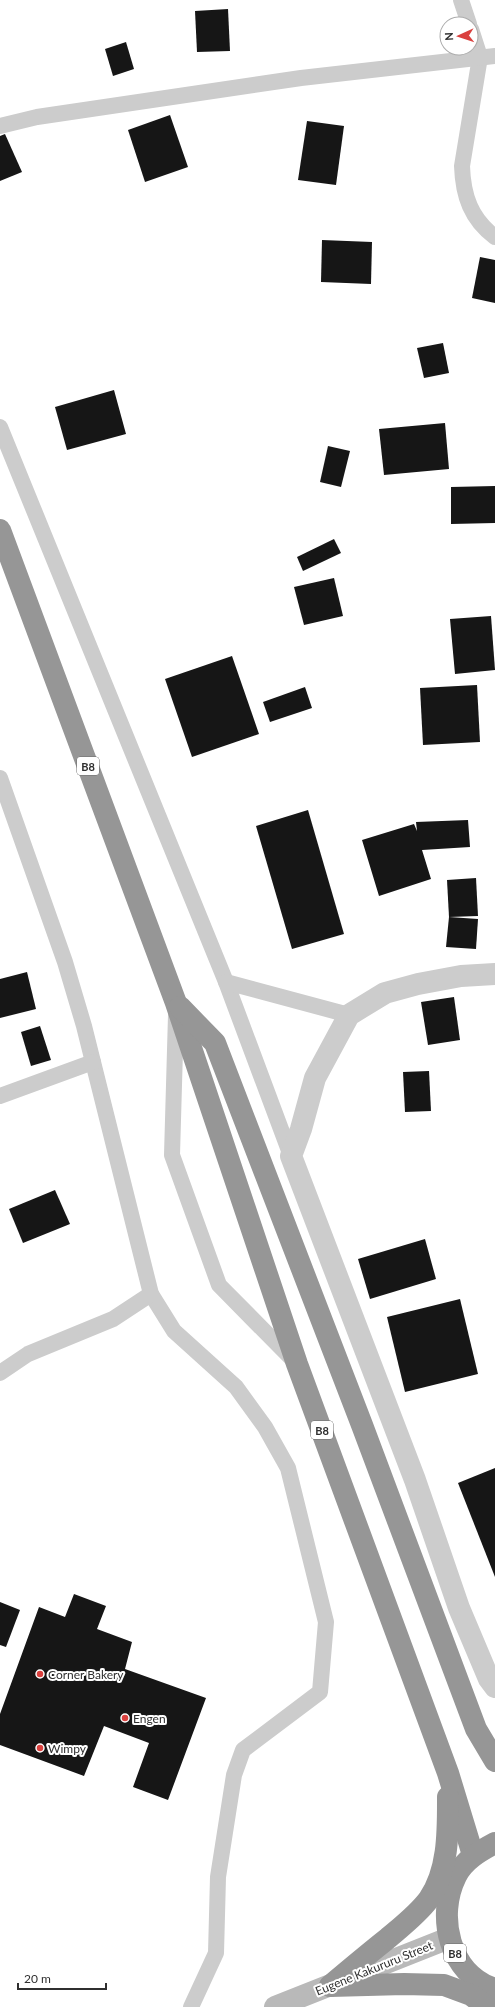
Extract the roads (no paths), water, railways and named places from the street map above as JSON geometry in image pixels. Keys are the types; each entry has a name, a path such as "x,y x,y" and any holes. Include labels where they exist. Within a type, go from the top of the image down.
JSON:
{"highway":[{"name":"B8","path":"0,530 176,1003 297,1364 448,1773 473,1856"},
{"name":"B8","path":"176,1003 215,1043 359,1418 476,1729 495,1760"},
{"path":"330,1986 405,1924 429,1899 438,1881 445,1856 448,1827 448,1773"},
{"name":"B8","path":"495,1843 473,1856 456,1875 447,1899 446,1924 452,1949 466,1970 487,1986 495,1989"},
{"path":"330,1986 404,1984 444,1985 471,1996 486,2007"}],"main road":[{"name":"Eugene Kakururu Street","path":"275,2007 450,1938"}],"street":[{"path":"495,974 461,976 418,984 385,993 348,1015 315,1078 301,1129 291,1156 415,1480 460,1608 489,1679 495,1687"}],"lane":[{"path":"461,0 466,16"},
{"path":"479,42 488,56 462,166 463,182 467,202 471,210 478,221 495,237"},
{"path":"0,126 37,117 294,79 488,56"},
{"path":"0,427 226,982 291,1156"},
{"path":"0,778 6,811 65,962 93,1062 151,1294 174,1331 236,1387 265,1427 288,1468 326,1622 320,1692 243,1750 234,1775 218,1877 216,1953 191,2007"},
{"path":"226,982 348,1015"},
{"path":"176,1003 172,1155 220,1286 297,1364"},
{"path":"0,1096 93,1062"},
{"path":"0,1373 28,1354 113,1319 151,1294"}],"place":[{"name":"Corner Bakery","path":"40,1674"},
{"name":"Engen","path":"125,1718"},
{"name":"Wimpy","path":"40,1748"}]}
